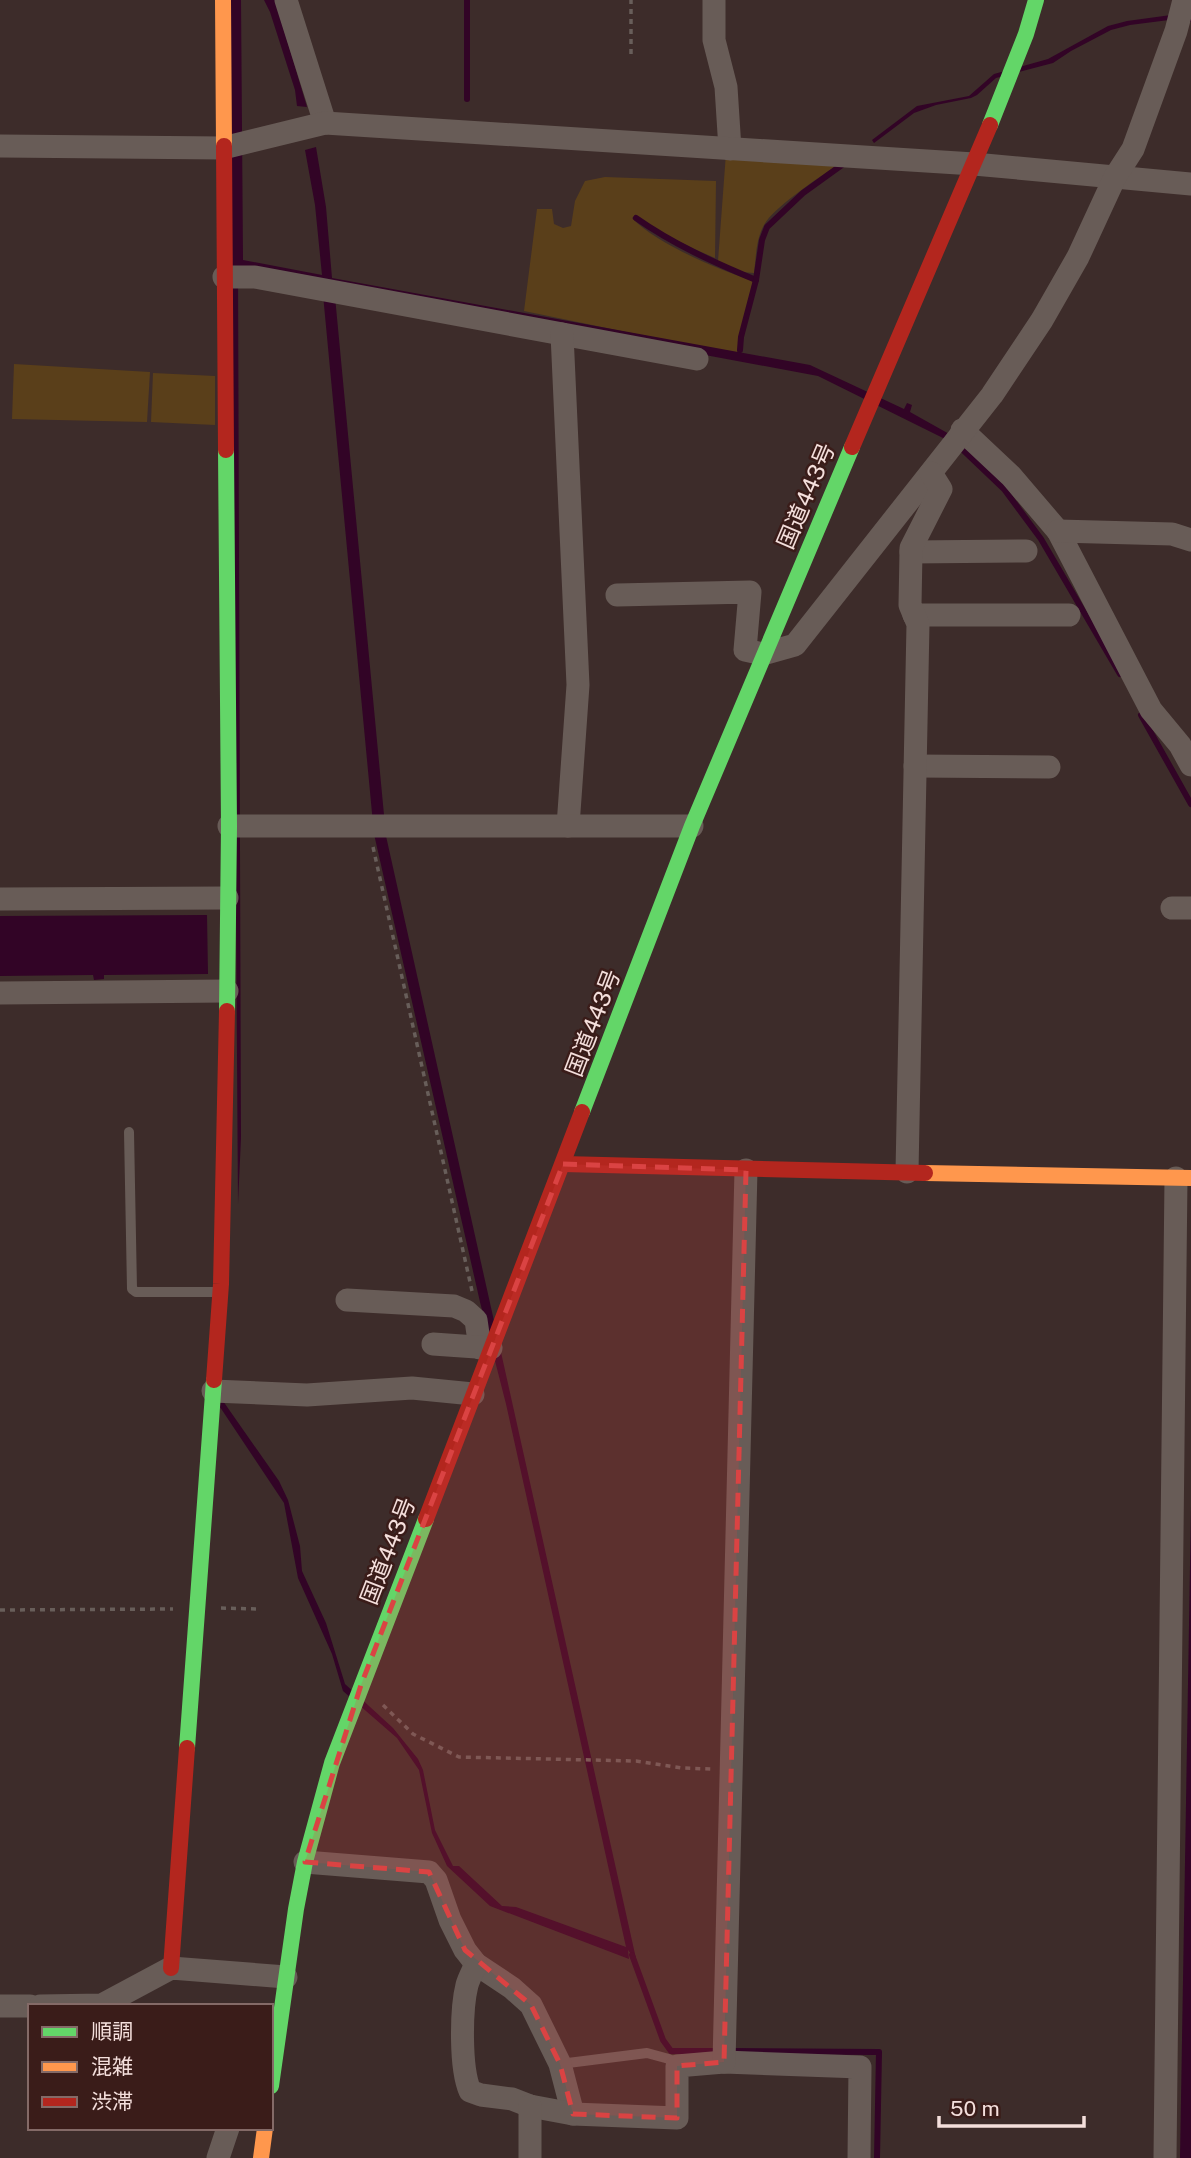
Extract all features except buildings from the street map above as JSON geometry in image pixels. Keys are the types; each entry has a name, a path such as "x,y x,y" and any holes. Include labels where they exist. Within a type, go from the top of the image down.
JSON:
{"main road":[{"path":"171,1968 220,1292 229,826 223,0"},
{"name":"国道443号","path":"273,2072 296,1909 305,1862 332,1763 473,1394 486,1348 563,1164 692,827 763,654 974,164 1026,34 1036,0"},
{"path":"563,1164 1183,1178"},
{"path":"261,2158 265,2130"}],"street":[{"path":"286,0 326,123"},
{"path":"714,0 714,40 726,87 730,149"},
{"path":"617,595 750,593 745,650 763,654 795,645 992,395 1042,320 1078,257 1115,177 1133,149 1176,31 1184,0"},
{"path":"0,146 223,148 326,123 974,164 1191,184"},
{"path":"224,277 255,277 696,359"},
{"path":"562,334 578,685 568,827"},
{"path":"962,430 1011,475 1058,531 1151,710 1180,745 1191,765"},
{"path":"907,1172 918,624 910,605 911,548 941,489 931,473"},
{"path":"1058,531 1172,534 1191,540"},
{"path":"911,552 1026,551"},
{"path":"914,615 1069,615"},
{"path":"915,766 1049,767"},
{"path":"229,826 692,827"},
{"path":"0,899 227,898"},
{"path":"0,993 227,991"},
{"path":"724,2062 746,1170"},
{"path":"1165,2158 1183,1178"},
{"path":"347,1300 454,1306 477,1320 486,1348 433,1344"},
{"path":"213,1391 307,1395 412,1388 473,1394"},
{"path":"305,1862 429,1872 436,1880 450,1920 465,1950 476,1964 512,1988 531,2005 560,2064 573,2114"},
{"path":"476,1964 468,1982 463,2010 465,2080 470,2091 573,2114 677,2118 677,2066 724,2062 860,2067 859,2158"},
{"path":"106,2004 171,1968 286,1977"},
{"path":"0,2006 28,2006"},
{"path":"530,2106 530,2158"},
{"path":"219,2158 227,2130"}],"lane":[{"path":"129,1132 132,1289 136,1292 220,1292"},
{"path":"560,2064 647,2053 669,2059 677,2066"}],"path":[{"path":"631,0 631,54"},
{"path":"367,826 477,1320"},
{"path":"0,1610 257,1609"},
{"path":"361,1685 414,1734 458,1757 636,1761 682,1768 731,1770"}],"highlighted area":[{"path":"563,1164 746,1170 724,2062 677,2066 677,2118 573,2114 560,2064 531,2005 465,1950 429,1872 305,1862 361,1685"}],"shaded area":[{"path":"230,0 241,0 243,260 322,275 315,205 305,150 316,147 326,207 332,278 810,365 904,409 907,403 912,405 910,412 951,435 958,452 943,438 818,376 334,286 386,836 637,1963 628,1950 629,1959 490,1906 447,1866 432,1833 419,1770 397,1738 343,1691 332,1654 298,1578 284,1503 218,1404 223,1401 279,1481 288,1500 300,1546 302,1571 326,1623 345,1684 393,1728 418,1759 423,1770 435,1830 453,1866 459,1866 502,1906 516,1907 626,1947 506,1404 480,1302 374,834 322,284 238,269 241,1138 238,1204"},
{"path":"264,0 275,0 307,107 297,106 295,90"},
{"path":"1171,15 1191,17 1191,22 1169,20 1111,30 1053,63 996,78 971,98 936,105 914,113 874,143 872,140 917,106 969,96 994,74 1048,59 1108,26"},
{"path":"726,153 836,166 769,218 759,236 754,273 741,272 718,261"},
{"path":"605,177 716,181 715,258 674,239 636,215 632,218 672,247 753,281 739,339 738,355 524,311 537,209 552,209 554,224 563,228 571,226 575,201 585,181"},
{"path":"14,364 150,372 147,422 12,419"},
{"path":"153,373 215,376 215,425 151,422"},
{"path":"207,915 208,974 104,975 104,979 94,980 93,975 0,976 0,916"},
{"path":"1191,1506 1191,2158 1180,2158"}],"waterway":[{"path":"467,0 467,99"},
{"path":"740,350 767,227 803,193 846,162"},
{"path":"636,218 694,252 756,280"},
{"path":"961,448 1004,489 1041,539 1120,674"},
{"path":"1141,715 1191,804"},
{"path":"632,1955 663,2040 671,2051 719,2051"},
{"path":"730,2051 879,2052 877,2158"}],"traffic: fast":[{"path":"990,125 1026,34 1036,0"},
{"path":"582,1112 692,826 852,447"},
{"path":"226,450 229,826 227,1011"},
{"path":"187,1748 214,1380"},
{"path":"273,2072 296,1909 305,1862 332,1763 426,1519"}],"traffic: slow":[{"path":"223,0 224,146"},
{"path":"925,1173 1191,1178"},
{"path":"261,2158 265,2130"}],"traffic: jam":[{"path":"852,447 990,125"},
{"path":"224,146 226,450"},
{"path":"214,1380 221,1284 227,1011"},
{"path":"426,1519 582,1112"},
{"path":"563,1164 925,1173"},
{"path":"171,1968 187,1748"}]}
